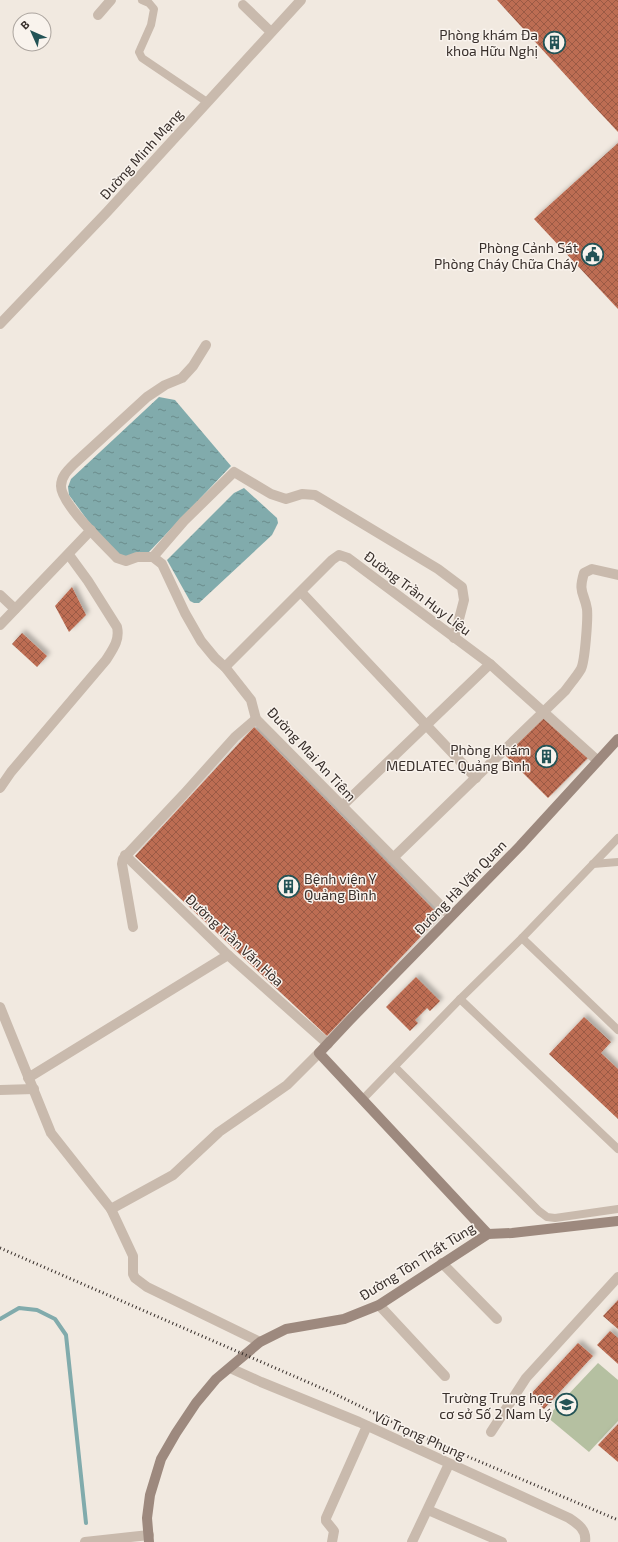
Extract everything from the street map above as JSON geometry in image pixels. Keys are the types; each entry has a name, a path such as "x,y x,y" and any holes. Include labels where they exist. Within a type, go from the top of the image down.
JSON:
{"street":[{"path":"98,15 111,0"},
{"name":"Đường Minh Mạng","path":"0,324 107,212 301,0"},
{"path":"243,5 271,32"},
{"path":"206,345 193,366 182,378 165,385 147,397 64,474 61,485 64,496 71,508 117,558 126,561 137,557 153,558 184,521 234,472 271,494 286,499 302,494 315,495 438,569 462,587 464,600 454,638"},
{"path":"0,625 91,530"},
{"path":"0,788 11,772 106,660 117,642 119,634 118,627 69,554"},
{"name":"Đường Trần Huy Liệu","path":"225,667 332,560 339,555 348,558 490,664 598,761"},
{"name":"Đường Mai An Tiêm","path":"153,558 162,564 185,613 201,641 215,658 225,667 251,700 256,719 452,916"},
{"path":"393,858 565,691 582,668 587,610 580,584 584,573 592,569 618,575"},
{"path":"300,592 476,778"},
{"path":"0,595 15,609"},
{"path":"342,806 490,664"},
{"path":"133,926 122,864 125,855 184,794 235,737 256,719"},
{"name":"Đường Hà Văn Quan","path":"320,1053 520,846 618,739"},
{"name":"Đường Trần Văn Hòa","path":"125,855 228,955 328,1044"},
{"path":"28,1078 228,955"},
{"path":"0,1007 51,1133 111,1209 133,1256 133,1274 135,1278 147,1287 260,1342"},
{"path":"111,1209 173,1175 219,1132 287,1085 320,1053 488,1234"},
{"path":"0,1090 34,1090"},
{"name":"Đường Tôn Thất Tùng","path":"149,1538 147,1518 150,1495 161,1459 196,1403 216,1379 260,1342 286,1329 344,1319 379,1305 488,1234 512,1233 618,1221"},
{"path":"442,1263 496,1319"},
{"path":"491,1432 526,1378 618,1277"},
{"path":"379,1305 445,1376"},
{"name":"Vũ Trọng Phụng","path":"230,1368 367,1426 569,1518 581,1526 586,1537 585,1542"},
{"path":"332,1542 334,1531 326,1518 367,1426"},
{"path":"412,1542 449,1464"},
{"path":"428,1510 502,1542"},
{"path":"85,1542 149,1538"}],"lane":[{"path":"142,0 149,3 154,9 151,25 139,52 142,58 207,102"},
{"path":"362,1100 460,999 522,938 618,838"},
{"path":"593,864 618,862"},
{"path":"522,938 618,1030"},
{"path":"460,999 618,1148"},
{"path":"394,1067 539,1211 547,1217 556,1218 618,1208"}],"green space":[{"path":"598,1363 618,1380 618,1421 589,1452 547,1417"}],"water":[{"path":"159,397 175,400 231,466 147,554 121,558 91,525 69,495 68,487 71,479"},
{"path":"244,488 277,518 278,523 272,535 199,603 194,603 190,601 167,560 234,493"}],"building":[{"path":"497,0 618,0 618,132 590,102"},
{"name":"Phòng Cảnh Sát Phòng Cháy Chữa Cháy","path":"618,143 618,309 534,219"},
{"path":"72,587 86,615 69,632 55,606"},
{"path":"22,633 47,656 37,667 12,644"},
{"name":"Phòng Khám MEDLATEC Quảng Bình","path":"544,716 588,758 548,798 505,755"},
{"name":"Bệnh viện Y Quảng Bình","path":"254,727 440,916 327,1036 135,856"},
{"path":"416,977 440,1001 430,1011 427,1008 415,1020 418,1023 410,1031 386,1007"},
{"path":"584,1017 611,1042 601,1053 618,1069 618,1119 549,1054"},
{"path":"618,1300 618,1329 603,1316"},
{"path":"610,1331 618,1338 618,1364 597,1345"},
{"path":"578,1343 593,1356 544,1409 529,1396"},
{"path":"618,1424 618,1462 598,1445"}],"waterway":[{"path":"0,1319 19,1308 37,1310 55,1319 66,1335 86,1523"}],"railway":[{"path":"0,1248 335,1394 438,1444 618,1520"}],"place":[{"name":"Phòng khám Đa khoa Hữu Nghị","path":"554,42"},
{"name":"Phòng Cảnh Sát Phòng Cháy Chữa Cháy","path":"593,255"},
{"name":"Phòng Khám MEDLATEC Quảng Bình","path":"546,757"},
{"name":"Bệnh viện Y Quảng Bình","path":"288,886"},
{"name":"Trường Trung học cơ sở Số 2 Nam Lý","path":"567,1405"}]}
